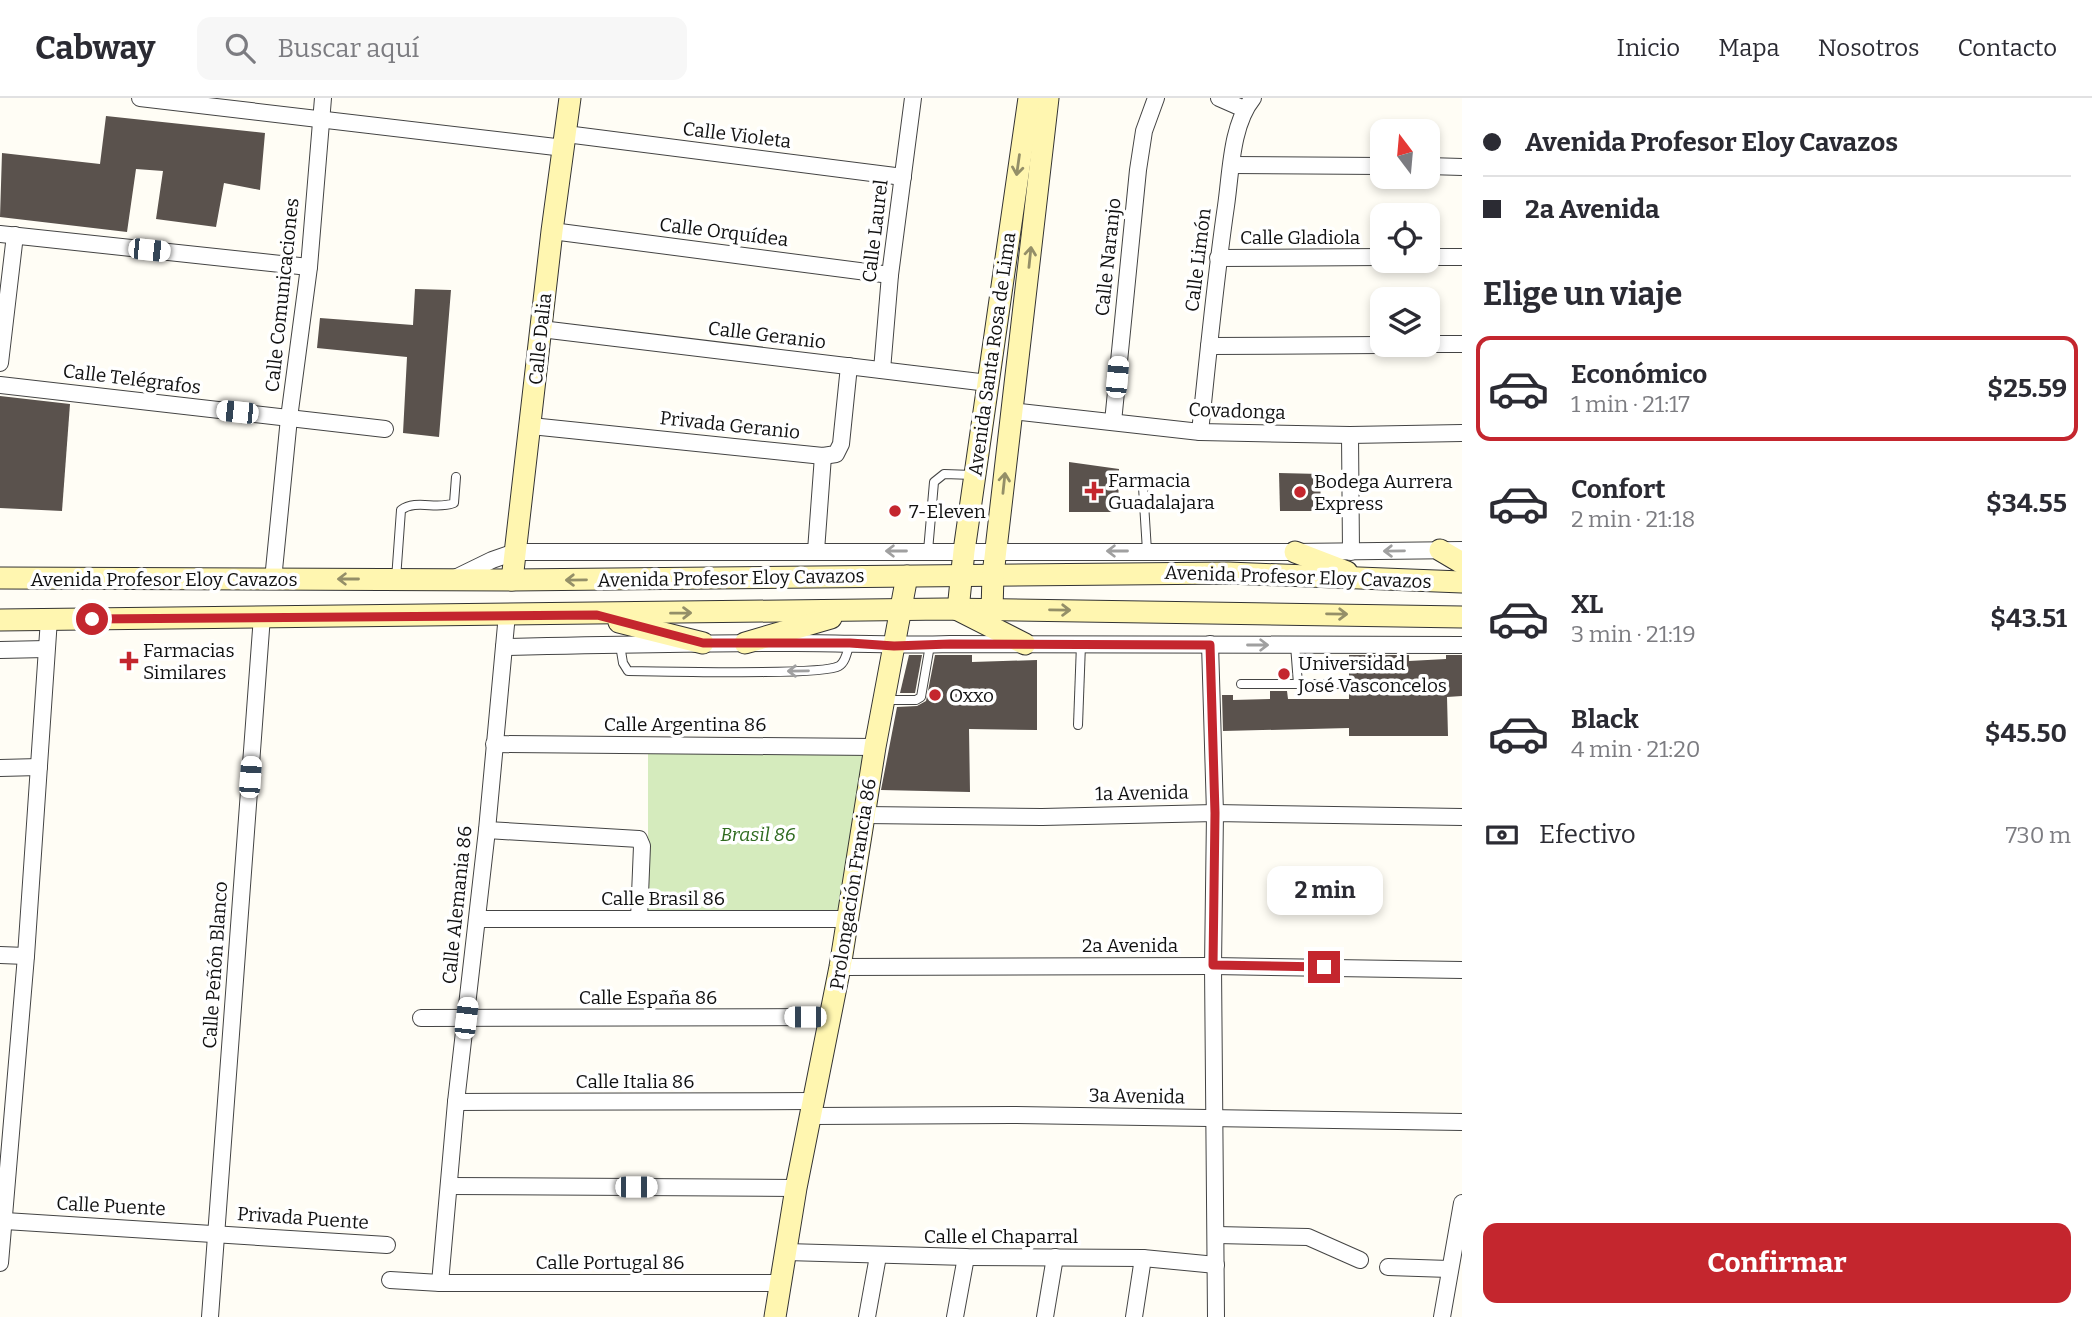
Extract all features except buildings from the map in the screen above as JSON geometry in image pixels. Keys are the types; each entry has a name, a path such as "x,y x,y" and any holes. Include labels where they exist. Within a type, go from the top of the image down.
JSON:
{"main road":[{"name":"Calle Dalia","path":"512,580 570,98"},
{"name":"Avenida Santa Rosa de Lima","path":"958,610 964,551 1029,98"},
{"name":"Avenida Santa Rosa de Lima","path":"992,610 993,575 1048,98"},
{"path":"1440,550 1462,563"},
{"path":"1295,552 1362,578"},
{"name":"Avenida Profesor Eloy Cavazos","path":"0,578 512,580 1228,573 1462,582"},
{"name":"Prolongación Francia 86","path":"775,1317 796,1188 840,967 875,747 907,576"},
{"name":"Avenida Profesor Eloy Cavazos","path":"0,620 901,610 1462,617"},
{"path":"958,610 1025,644"},
{"path":"745,643 852,611"},
{"path":"597,615 703,643"}],"street":[{"name":"Calle Violeta","path":"140,98 320,121 565,141 903,177"},
{"name":"Calle Comunicaciones","path":"273,580 289,418 309,267 323,98"},
{"name":"Calle Laurel","path":"882,370 890,275 914,98"},
{"name":"Calle Naranjo","path":"1113,422 1144,131 1156,98"},
{"path":"1219,98 1249,104"},
{"name":"Calle Limón","path":"1200,432 1218,258 1232,165 1249,104"},
{"path":"1232,165 1370,166"},
{"path":"1440,166 1462,167"},
{"name":"Calle Orquídea","path":"552,231 890,275"},
{"path":"0,363 8,234 309,267"},
{"name":"Calle Gladiola","path":"1218,258 1370,257"},
{"path":"1440,257 1462,257"},
{"name":"Calle Geranio","path":"541,329 988,383"},
{"path":"1440,344 1462,344"},
{"path":"1209,346 1370,345"},
{"name":"Privada Geranio","path":"531,426 823,456 836,454 841,444 849,366"},
{"name":"Calle Telégrafos","path":"0,384 385,429"},
{"name":"Covadonga","path":"1012,411 1200,432 1350,435 1462,433"},
{"path":"1350,435 1351,552"},
{"path":"816,551 823,456"},
{"path":"454,579 515,552 1462,550"},
{"name":"Calle Alemania 86","path":"440,1283 456,1102 478,919 507,614"},
{"name":"Calle Peñón Blanco","path":"210,1317 262,616"},
{"path":"0,1263 26,956 49,619"},
{"path":"504,648 703,643 850,643 894,646 1462,645"},
{"path":"1210,645 1215,813 1213,1118 1217,1235 1216,1317"},
{"path":"0,650 46,649"},
{"name":"Calle Argentina 86","path":"494,744 875,747"},
{"path":"0,768 39,767"},
{"name":"1a Avenida","path":"864,815 1042,817 1215,813 1462,817"},
{"path":"487,831 641,840 639,919"},
{"name":"Calle Brasil 86","path":"478,919 848,919"},
{"path":"0,955 26,956"},
{"name":"2a Avenida","path":"840,967 1213,965 1462,970"},
{"name":"Calle España 86","path":"421,1018 831,1017"},
{"name":"Calle Italia 86","path":"456,1102 813,1109"},
{"name":"3a Avenida","path":"813,1109 1462,1122"},
{"path":"449,1186 796,1188"},
{"path":"1442,1317 1462,1203"},
{"name":"Calle Puente","path":"5,1221 216,1234"},
{"name":"Privada Puente","path":"216,1234 387,1245"},
{"path":"1217,1235 1308,1237 1360,1260"},
{"name":"Calle el Chaparral","path":"786,1252 966,1258 1143,1258 1216,1265"},
{"path":"867,1317 878,1256"},
{"path":"1045,1317 1055,1257"},
{"path":"956,1317 966,1258"},
{"path":"1133,1317 1143,1258"},
{"path":"1388,1267 1449,1269"},
{"name":"Calle Portugal 86","path":"390,1280 440,1283 781,1283"}],"lane":[{"path":"929,551 934,482 944,474 976,475"},
{"path":"396,579 401,510 408,505 454,503 456,477"},
{"path":"1143,488 1147,551"},
{"path":"620,644 623,663 628,671 792,671 836,668 844,662 850,643"},
{"path":"1078,725 1081,644"},
{"path":"884,700 916,700 921,697 930,645"},
{"path":"1295,645 1298,684"},
{"path":"1241,684 1337,684"}],"green space":[{"name":"Brasil 86","path":"648,751 868,751 841,917 648,914"}],"place":[{"name":"Farmacia Guadalajara","path":"1094,491"},
{"name":"Bodega Aurrera Express","path":"1300,492"},
{"name":"7-Eleven","path":"895,511"},
{"name":"Farmacias Similares","path":"129,661"},
{"name":"Universidad José Vasconcelos","path":"1284,674"},
{"name":"Oxxo","path":"935,695"}],"route":[{"path":"92,619 597,615 703,643 850,643 894,646 1210,645 1215,813 1213,965 1324,967"}]}
